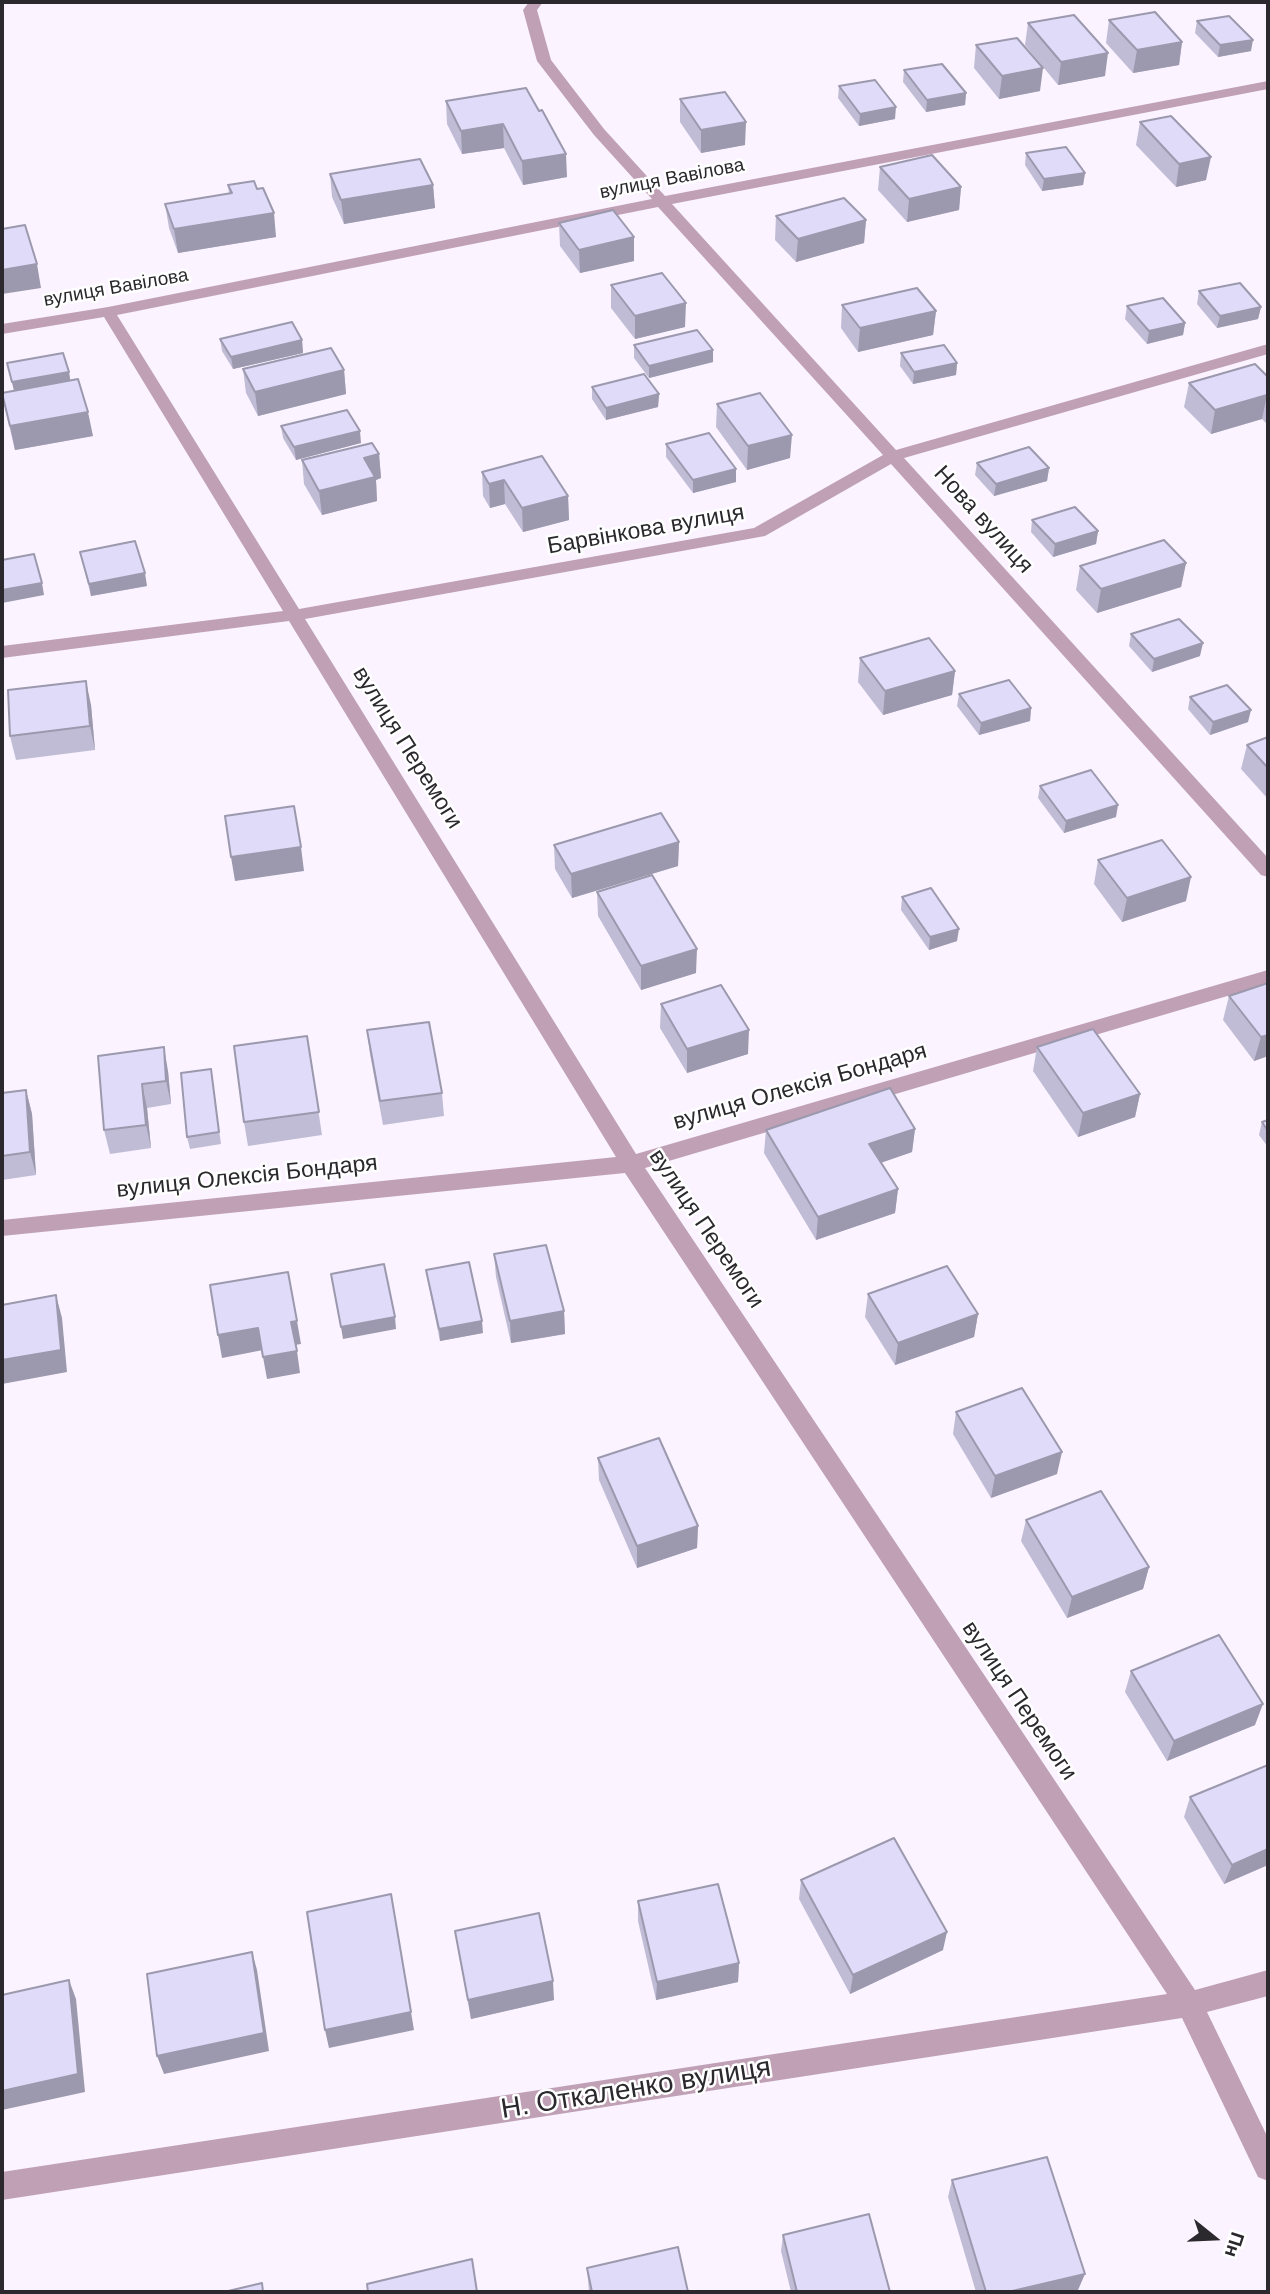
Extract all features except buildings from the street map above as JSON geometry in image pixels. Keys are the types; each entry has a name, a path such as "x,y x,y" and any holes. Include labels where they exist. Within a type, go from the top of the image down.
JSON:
{"street":[{"name":"Нова вулиця","path":"536,2 530,10 544,61 599,132 1268,870"},
{"name":"вулиця Вавілова","path":"2,329 108,312 664,201 1268,85"},
{"name":"вулиця Перемоги","path":"108,312 631,1164 1189,2004 1268,2167"},
{"name":"Барвінкова вулиця","path":"2,652 295,615 760,532 893,456 1268,349"},
{"name":"вулиця Олексія Бондаря","path":"2,1228 631,1164 1268,977"},
{"name":"Н. Откаленко вулиця","path":"2,2186 1189,2004 1268,1983"}]}
